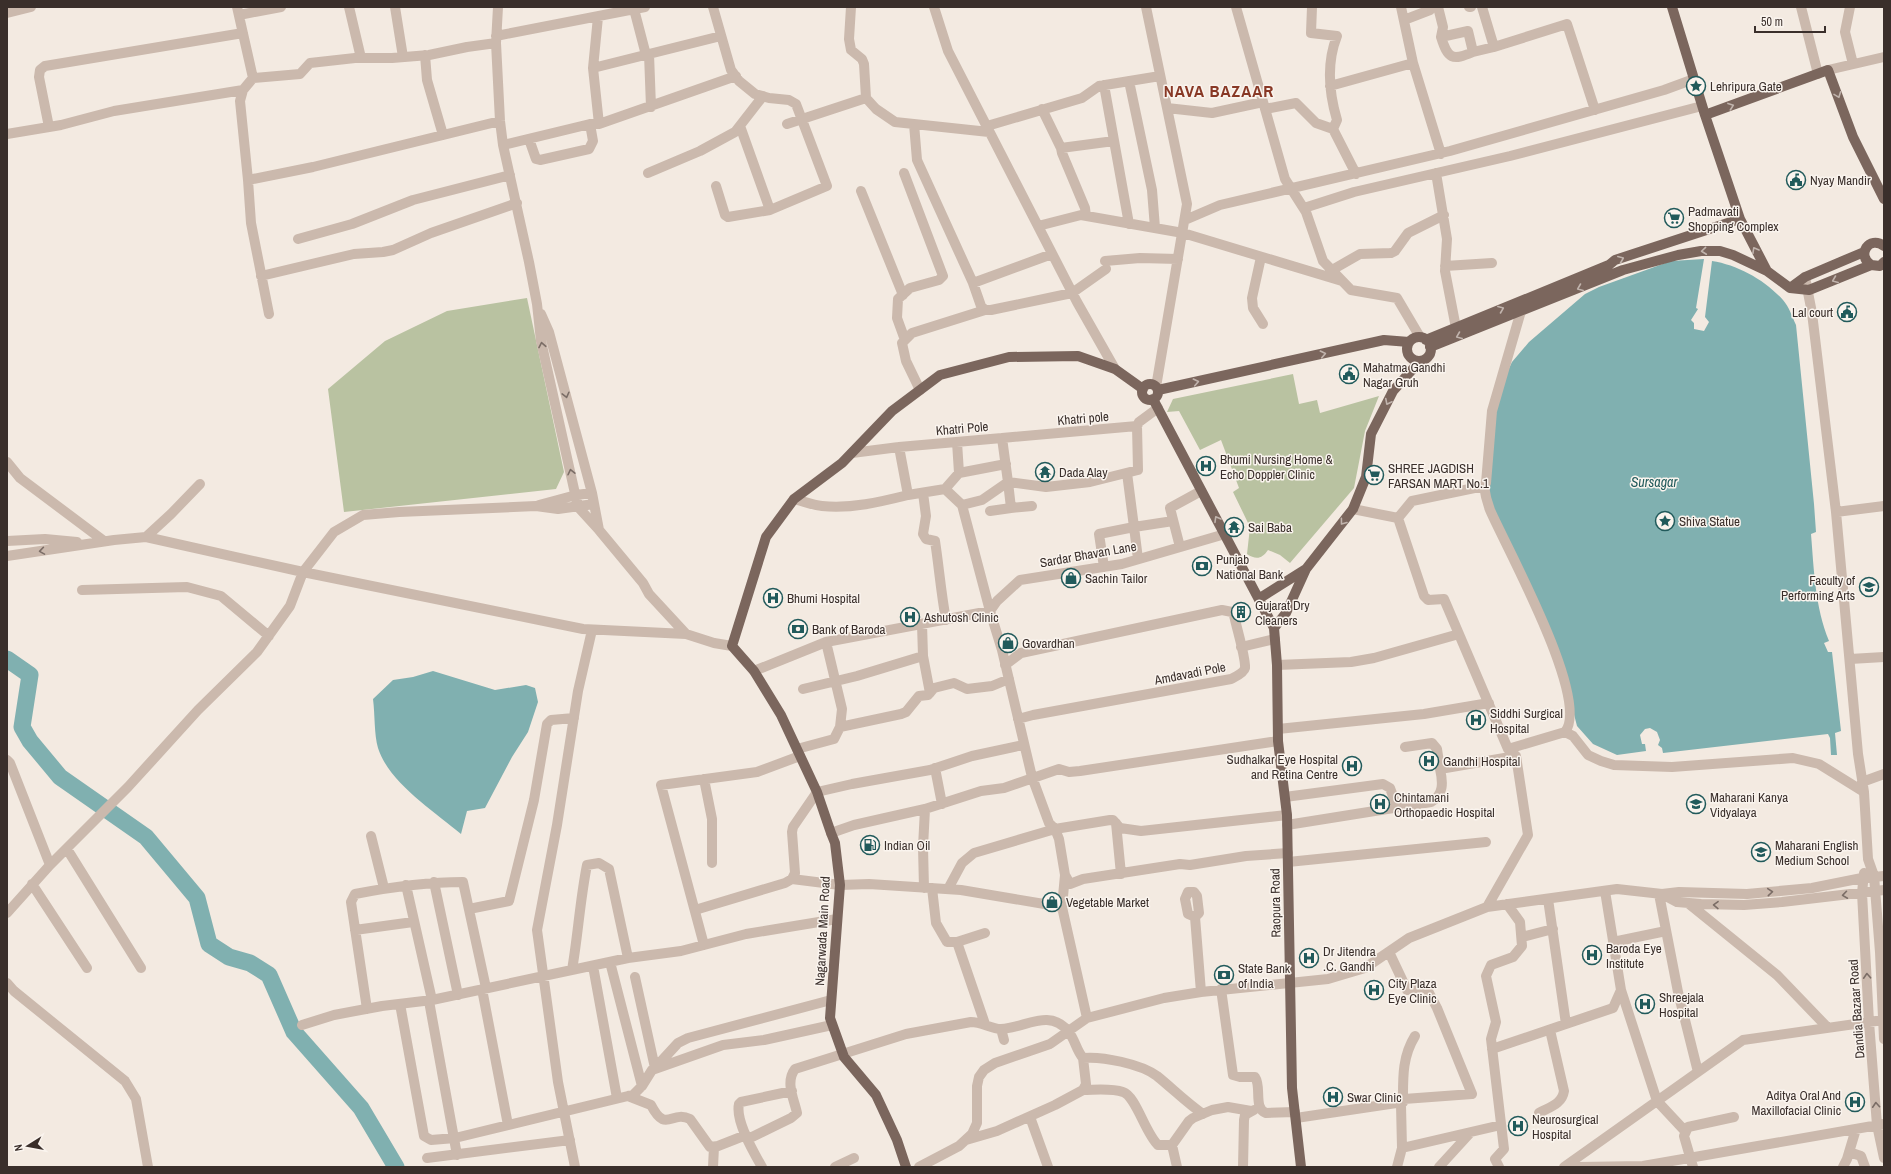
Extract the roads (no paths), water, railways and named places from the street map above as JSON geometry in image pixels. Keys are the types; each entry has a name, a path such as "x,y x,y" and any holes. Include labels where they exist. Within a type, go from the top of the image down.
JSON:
{"main road":[{"path":"1672,7 1703,111 1740,219 1767,271"},
{"path":"1703,111 1823,72 1884,198"},
{"path":"1426,342 1456,328 1609,265 1615,260 1740,219"},
{"path":"1880,266 1864,259 1864,252 1867,246 1871,243 1880,243 1884,245"},
{"path":"1420,361 1410,357 1407,350 1409,342 1414,338 1426,342 1522,311 1623,270 1678,255 1712,250 1734,255 1767,271 1790,288 1809,290 1880,266"},
{"path":"1790,288 1805,277 1864,252"},
{"path":"1156,396 1384,340 1409,342"},
{"path":"1274,628 1286,613 1306,569 1353,509 1366,477 1371,434 1393,391 1420,361 1427,358 1426,342"},
{"path":"732,646 766,537 794,499 842,464 892,411 940,375 1009,357 1078,356 1115,369"},
{"name":"Raopura Road","path":"1115,369 1143,389 1145,398 1156,396 1201,491 1260,598 1274,628 1277,665 1278,741 1287,815 1292,1088 1302,1167"},
{"path":"1260,598 1306,569"},
{"name":"Nagarwada Main Road","path":"732,646 754,671 781,715 817,792 835,843 840,885 830,1018 842,1054 876,1095 897,1140 906,1167"}],"street":[{"path":"7,13 32,7"},
{"path":"253,78 238,11 281,7"},
{"path":"349,7 361,58"},
{"path":"395,7 402,57"},
{"path":"498,7 496,40 500,122 503,145 517,203 537,304 541,341 578,507 600,530 643,583 649,594 686,634"},
{"path":"269,314 251,224 240,101 243,90 253,78 300,74 310,63 361,58 425,55 645,7"},
{"path":"714,7 731,70 755,94 789,100 796,104 827,186 770,210 728,217 725,215 716,186"},
{"path":"851,7 849,39 851,50 862,59 864,64 866,98 876,109 895,122 988,129 1042,109 1082,98 1099,86 1160,76"},
{"path":"934,7 948,51 1072,293 1115,369"},
{"path":"962,505 982,500 1008,482 1046,487 1090,482 1138,470 1137,426 1156,396 1187,204 1146,7"},
{"path":"1236,7 1285,179 1304,208 1323,261 1351,290 1397,298 1426,342"},
{"path":"1312,7 1311,33 1337,36 1331,51 1330,86 1332,103 1337,120 1333,129"},
{"path":"1401,7 1413,63 1441,154"},
{"path":"1404,20 1430,10 1432,7"},
{"path":"1438,7 1443,27 1441,37 1446,52 1455,58 1460,58 1473,52 1494,47 1567,24 1595,110"},
{"path":"1482,7 1494,47"},
{"path":"1801,7 1823,72 1884,57"},
{"path":"1850,7 1845,32 1853,64"},
{"path":"634,9 647,54 651,107"},
{"path":"529,139 533,155 536,159 540,160 589,149 593,141 593,68 598,17"},
{"path":"1441,37 1468,31 1473,52"},
{"path":"49,127 39,77 40,70 45,66 243,33"},
{"path":"593,68 721,36"},
{"path":"425,55 427,80 443,135"},
{"path":"1330,86 1413,63"},
{"path":"503,145 594,124 651,107 736,76"},
{"path":"1185,220 1220,205 1441,154 1664,90 1694,79"},
{"path":"1129,81 1152,190 1155,228"},
{"path":"1104,85 1129,224"},
{"path":"7,134 49,127 114,111 243,90"},
{"path":"648,173 700,151 735,132 763,96"},
{"path":"786,124 866,98"},
{"path":"1167,108 1212,113 1264,106 1296,104 1316,123 1333,129 1356,174"},
{"path":"1042,109 1061,148 1085,208 1086,216"},
{"path":"1304,208 1354,192 1703,111"},
{"path":"248,180 313,167 500,122"},
{"path":"914,124 917,160 973,282 981,306 985,310"},
{"path":"740,126 770,210"},
{"path":"1061,148 1114,141"},
{"path":"904,172 944,276 939,280 910,288 898,299 897,318 905,340"},
{"path":"1436,173 1448,238 1445,266 1456,328"},
{"path":"298,239 352,224 413,200 510,175"},
{"path":"861,191 903,295"},
{"path":"261,276 354,254 393,250 431,233 517,203"},
{"path":"1038,226 1081,215 1183,233 1343,281"},
{"path":"1332,270 1360,254 1391,253 1395,251 1408,233 1444,215"},
{"path":"973,282 1052,254"},
{"path":"1261,257 1252,298 1253,308 1263,324"},
{"path":"920,390 906,360 902,343 912,333 985,310 1072,293 1106,265 1140,258 1178,259"},
{"path":"1445,266 1492,263"},
{"path":"1805,277 1809,290 1836,512 1863,787 1868,859"},
{"path":"537,304 549,332 592,493 600,530"},
{"path":"1508,749 1565,732 1570,724 1571,708 1547,630 1489,509 1484,486 1486,483 1492,411 1522,311"},
{"name":"Khatri pole","path":"1002,438 1137,426"},
{"name":"Khatri Pole","path":"852,453 899,447 1002,438 1011,508"},
{"path":"957,442 959,473"},
{"path":"899,447 908,495"},
{"path":"7,462 20,478 104,541"},
{"path":"794,499 820,506 838,507 873,504 908,495 945,489 959,473 1006,464"},
{"path":"1127,473 1138,559"},
{"path":"146,537 200,484"},
{"path":"1398,518 1412,501 1484,486"},
{"path":"945,489 962,505 1009,679 1032,777 1049,823 1055,828 1065,874 1070,884 1083,879 1246,856 1288,857 1486,842"},
{"path":"1180,547 1170,508 1201,491"},
{"path":"536,506 576,495 592,493"},
{"path":"923,493 926,516 923,534 926,539 935,541 939,565 938,577 946,620"},
{"path":"8,909 128,787 198,710 257,652 290,606 303,572 334,532 363,515 536,506 558,509 594,504"},
{"path":"990,511 1032,506"},
{"path":"1836,512 1884,506"},
{"path":"1353,509 1398,518"},
{"path":"1398,518 1424,596 1428,600 1444,599 1484,696 1489,703 1508,749 1516,756 1528,834 1487,907"},
{"path":"1104,567 1099,534 1173,521"},
{"name":"Sardar Bhavan Lane","path":"990,611 997,602 1020,580 1104,567 1138,559 1225,534"},
{"path":"7,556 22,555 104,541 146,537 303,572 583,629 686,634 714,643 732,646"},
{"path":"7,541 45,538 89,544"},
{"path":"82,590 187,587 221,596 269,636"},
{"name":"Amdavadi Pole","path":"1005,665 1021,653 1222,610 1232,612 1234,615 1245,667 1243,672 1231,679 1018,719"},
{"path":"754,671 826,642 990,611"},
{"path":"922,624 923,656 930,693"},
{"path":"575,1167 558,1082 544,975 536,930 558,825 578,691 592,630"},
{"path":"1277,665 1351,662 1374,658 1459,634"},
{"path":"1241,647 1275,639"},
{"path":"704,945 661,785 757,772 799,752 834,739 840,727 842,709 826,642"},
{"path":"803,689 835,680 857,676 923,656"},
{"path":"1850,659 1884,657"},
{"path":"840,727 906,712 919,696 928,695 934,688 954,683 967,689 992,686 1009,679"},
{"path":"1278,730 1424,714 1489,703"},
{"path":"468,909 509,901 534,800 547,724 551,720 574,718"},
{"path":"1565,732 1573,736 1588,755 1614,765 1672,767 1793,758 1819,764 1863,787"},
{"path":"831,833 854,825 925,809 981,791 1004,788 1032,777 1059,769 1069,772 1080,771 1278,741"},
{"path":"1287,825 1397,808 1431,802 1437,799 1442,791 1437,749 1432,743 1405,747"},
{"path":"695,910 785,883 792,879 795,873 792,832 793,827 817,792 935,768 972,756 1024,745"},
{"path":"1440,769 1516,756"},
{"path":"7,760 10,763 50,865"},
{"path":"935,768 942,804"},
{"path":"1863,787 1884,774"},
{"path":"704,779 712,819 712,863"},
{"path":"1285,797 1383,784 1390,788 1397,808"},
{"path":"925,809 923,847 928,888 936,924 947,942 957,942 985,933"},
{"path":"948,889 962,863 974,853 1055,828 1113,820 1120,828 1141,831 1287,815"},
{"path":"1116,824 1121,874"},
{"path":"371,836 384,888"},
{"path":"66,849 141,968"},
{"name":"Dandia Bazaar Road","path":"1868,859 1879,876 1884,1039"},
{"name":"Dandia Bazaar Road","path":"1868,859 1862,878 1862,893 1869,1022 1884,1158"},
{"path":"572,970 578,934 582,888 588,865 599,863 609,869 628,958"},
{"path":"1065,874 1062,907 1087,1018"},
{"path":"918,1167 959,1146 972,1134 977,1123 977,1086 984,1070 995,1063 1050,1044 1087,1018 1164,998 1201,992 1328,979 1365,968 1409,938 1487,907 1616,889 1660,894 1677,902 1688,898 1798,890 1879,876"},
{"path":"792,879 840,885 869,884 948,889 1062,907"},
{"path":"434,882 458,994"},
{"path":"368,1009 355,930 351,902 352,897 355,894 384,888 434,882 462,882 484,989 508,1125"},
{"path":"32,884 87,968"},
{"path":"406,885 431,1000 457,1155"},
{"path":"1688,898 1744,905 1879,890"},
{"path":"1605,891 1621,990 1657,1101 1685,1132"},
{"path":"1660,894 1678,992 1698,1072"},
{"path":"1688,898 1777,975 1828,1028"},
{"path":"1548,899 1566,1024"},
{"path":"1499,1167 1495,1159 1504,1149 1491,1039 1496,1022 1486,976 1491,965 1512,957 1522,946 1520,922 1507,904"},
{"path":"1194,917 1201,992"},
{"path":"302,1025 334,1015 431,1000 628,958 681,951 746,934 837,919"},
{"path":"355,930 413,922"},
{"path":"1522,937 1553,929"},
{"path":"1613,942 1666,931"},
{"path":"957,942 985,1024"},
{"path":"1177,1167 1172,1145 1189,1121 1203,1114 1228,1108 1255,1109 1266,1113 1295,1115 1403,1102 1404,1099 1472,1094 1437,1008 1427,989 1422,987 1407,990 1389,952"},
{"path":"610,962 642,1086"},
{"path":"593,966 618,1098"},
{"path":"635,977 653,1069"},
{"path":"7,982 14,992 125,1081 136,1099 148,1167"},
{"path":"1221,989 1233,1075 1255,1078 1258,1081 1255,1109"},
{"path":"1492,1050 1613,1008 1621,990"},
{"path":"400,1004 424,1136 431,1140 455,1138 633,1095 642,1086 653,1069 678,1043 688,1038 831,1000"},
{"path":"628,1096 651,1105 660,1119 668,1120 686,1117 690,1119 706,1144 710,1147 714,1147 747,1137 795,1116 797,1113 790,1075 795,1069 906,1034 971,1022 985,1024 1001,1029 1041,1019 1052,1019 1068,1031 1078,1053 1083,1058 1086,1084 1083,1090"},
{"path":"1564,1167 1743,1040 1883,1020"},
{"path":"653,1069 723,1045 764,1040 832,1025"},
{"path":"1001,1029 1004,1040"},
{"path":"1539,1113 1560,1101 1563,1097 1564,1090 1550,1030"},
{"path":"1397,1167 1402,1148 1401,1105 1403,1102 1404,1061 1408,1047 1415,1036"},
{"path":"1083,1058 1094,1056 1136,1066 1156,1075 1188,1104 1203,1114"},
{"path":"966,1140 997,1131 1030,1117 1083,1090 1124,1092 1131,1097 1143,1124 1154,1141 1158,1145 1172,1145"},
{"path":"762,1167 753,1152 747,1137 738,1113 738,1104 741,1102 792,1091"},
{"path":"1243,1167 1244,1120 1246,1115 1255,1109"},
{"path":"1030,1117 1048,1167"},
{"path":"1692,1162 1684,1136 1688,1128 1734,1117"},
{"path":"1402,1148 1501,1124"},
{"path":"1579,1167 1643,1166 1692,1162 1881,1125"},
{"path":"1843,1167 1856,1129"},
{"path":"1439,1167 1472,1132"},
{"path":"427,1158 570,1140"},
{"path":"713,1167 714,1147"},
{"path":"1849,1152 1861,1156 1865,1167"},
{"path":"836,1167 854,1158"}],"water":[{"name":"Sursagar","path":"1704,259 1696,308 1698,309 1691,320 1694,323 1694,329 1704,331 1709,322 1705,317 1712,261 1732,266 1750,274 1768,286 1785,303 1796,325 1814,504 1816,532 1811,534 1814,575 1818,602 1824,628 1829,641 1824,643 1828,652 1832,652 1841,731 1835,733 1837,755 1831,755 1830,738 1828,734 1663,753 1662,748 1658,745 1660,740 1657,732 1650,728 1645,729 1640,735 1642,744 1645,744 1646,751 1617,755 1593,744 1577,726 1568,691 1491,508 1487,483 1499,389 1512,362 1529,342 1585,294 1599,287 1671,261"},
{"path":"433,671 495,690 526,685 535,688 538,702 528,732 512,757 485,808 467,811 461,834 402,785 384,761 377,743 373,699 393,680 413,677"}],"waterway":[{"path":"7,659 30,675 22,727 30,741 60,777 146,837 197,898 209,944 229,957 250,963 269,975 294,1032 361,1108 396,1167"}],"place":[{"name":"Lehripura Gate","path":"1696,86"},
{"name":"Nyay Mandir","path":"1796,180"},
{"name":"Padmavati Shopping Complex","path":"1674,218"},
{"name":"Lal court","path":"1847,312"},
{"name":"Mahatma Gandhi Nagar Gruh","path":"1349,374"},
{"name":"Bhumi Nursing Home & Echo Doppler Clinic","path":"1206,466"},
{"name":"Dada Alay","path":"1045,472"},
{"name":"SHREE JAGDISH FARSAN MART No.1","path":"1374,475"},
{"name":"Shiva Statue","path":"1665,521"},
{"name":"Sai Baba","path":"1234,527"},
{"name":"Punjab National Bank","path":"1202,566"},
{"name":"Sachin Tailor","path":"1071,578"},
{"name":"Faculty of Performing Arts","path":"1869,587"},
{"name":"Bhumi Hospital","path":"773,598"},
{"name":"Gujarat Dry Cleaners","path":"1241,612"},
{"name":"Ashutosh Clinic","path":"910,617"},
{"name":"Bank of Baroda","path":"798,629"},
{"name":"Govardhan","path":"1008,643"},
{"name":"Siddhi Surgical Hospital","path":"1476,720"},
{"name":"Gandhi Hospital","path":"1429,761"},
{"name":"Sudhalkar Eye Hospital and Retina Centre","path":"1352,766"},
{"name":"Chintamani Orthopaedic Hospital","path":"1380,804"},
{"name":"Maharani Kanya Vidyalaya","path":"1696,804"},
{"name":"Indian Oil","path":"870,845"},
{"name":"Maharani English Medium School","path":"1761,852"},
{"name":"Vegetable Market","path":"1052,902"},
{"name":"Baroda Eye Institute","path":"1592,955"},
{"name":"Dr Jitendra .C. Gandhi","path":"1309,958"},
{"name":"State Bank of India","path":"1224,975"},
{"name":"City Plaza Eye Clinic","path":"1374,990"},
{"name":"Shreejala Hospital","path":"1645,1004"},
{"name":"Swar Clinic","path":"1333,1097"},
{"name":"Aditya Oral And Maxillofacial Clinic","path":"1855,1102"},
{"name":"Neurosurgical Hospital","path":"1518,1126"}],"district":[{"name":"NAVA BAZAAR","path":"1219,91"}]}
